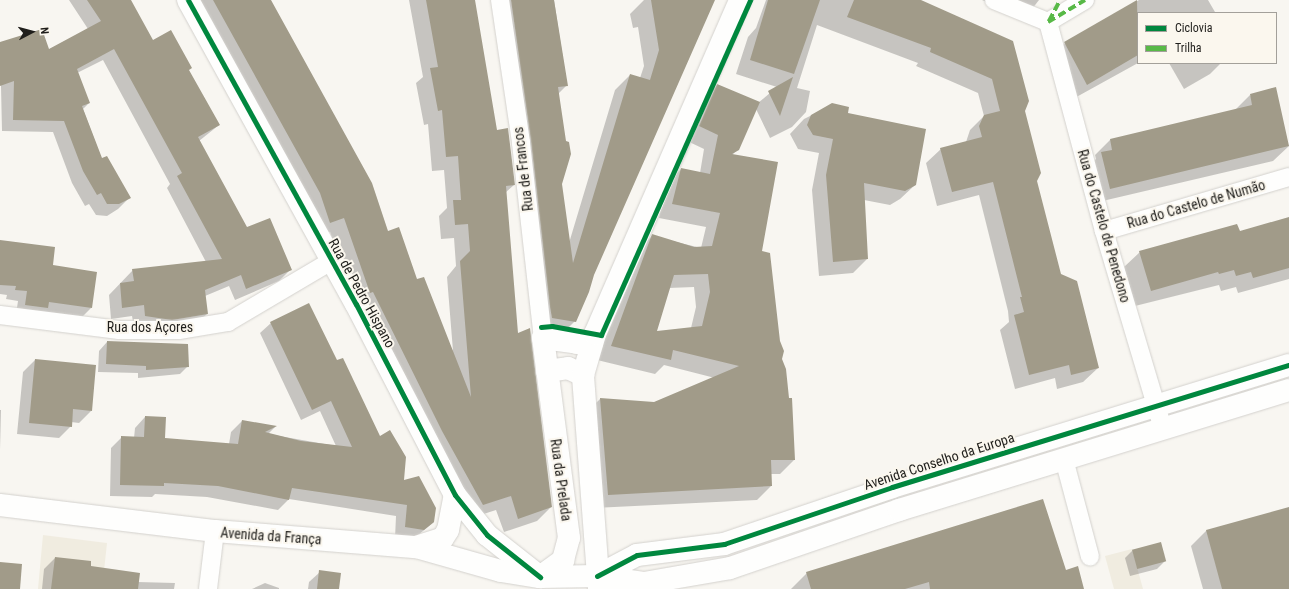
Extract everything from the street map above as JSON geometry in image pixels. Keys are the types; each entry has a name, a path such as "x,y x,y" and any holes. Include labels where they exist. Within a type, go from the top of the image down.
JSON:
{"street":[{"name":"Rua de Pedro Hispano","path":"188,0 331,261 456,495 487,535 540,583"},
{"name":"Rua de Francos","path":"500,0 521,143 543,338"},
{"name":"Rua da Prelada","path":"598,582 583,375 592,343 740,0"},
{"path":"994,0 1048,22"},
{"path":"1048,22 1060,0"},
{"path":"1048,22 1085,0"},
{"name":"Rua do Castelo de Penedono","path":"1048,22 1104,231 1163,429"},
{"name":"Rua do Castelo de Numão","path":"1104,231 1289,177"},
{"name":"Rua dos Açores","path":"0,315 119,330 179,330 228,322 331,261"},
{"path":"543,338 577,343 592,343"},
{"name":"Rua da Prelada","path":"540,583 563,560 569,538 543,338"},
{"name":"Avenida Conselho da Europa","path":"598,582 637,555 724,544 892,487 1289,365"},
{"path":"547,372 568,368 583,375"},
{"path":"540,583 644,583 730,568 900,510 1289,390"},
{"path":"1064,460 1090,557"},
{"path":"416,547 433,543 446,534 453,516 456,495"},
{"name":"Avenida da França","path":"0,505 216,531 416,547 540,583"},
{"path":"208,589 216,531"}],"shaded area":[{"path":"43,535 107,543 102,589 38,589"},
{"path":"1132,549 1143,589 1114,589 1105,556"}],"building":[{"path":"87,0 131,0 153,40 171,30 192,68 189,70 220,125 198,137 247,227 270,218 292,270 246,289 241,275 205,290 208,314 172,320 145,316 144,305 122,308 120,283 134,281 132,269 222,259 177,176 182,173 114,49 77,69 90,103 82,106 102,158 107,156 131,198 119,204 107,204 101,193 97,195 83,171 64,121 13,120 14,81 0,86 0,42 42,29 49,49 101,21"},
{"path":"213,0 271,0 372,183 388,231 399,227 417,279 424,277 471,397 460,261 470,251 468,224 455,225 453,200 461,200 458,156 446,157 442,110 438,111 430,68 438,67 426,0 475,0 497,130 508,128 515,185 506,186 518,333 530,328 552,507 518,519 511,496 483,505 442,431 373,292 370,293 344,218 330,223 320,193"},
{"path":"511,0 554,0 568,86 558,87 566,141 569,142 571,154 562,184 573,263 630,74 650,80 659,50 651,0 715,0 594,275 589,292 576,322 552,318 531,141"},
{"path":"768,0 820,0 794,74 750,60"},
{"path":"854,0 921,0 1013,41 1029,101 1025,111 1041,173 1037,181 1061,274 1077,281 1099,368 1071,375 1069,365 1029,375 1014,315 1024,312 1020,297 1022,297 993,182 952,192 940,148 982,137 979,126 984,115 1000,111 992,79 930,52 931,48 847,17"},
{"path":"1137,0 1137,56 1087,85 1064,42"},
{"path":"793,77 780,116 768,91"},
{"path":"717,84 760,102 739,150 732,154 778,162 762,251 770,253 780,341 784,351 782,359 786,369 789,398 792,398 795,460 771,460 772,486 608,495 600,398 654,402 739,366 673,350 671,360 611,346 652,234 694,247 712,246 720,213 672,204 681,168 710,174 718,135 699,126","holes":["708,274 710,292 702,326 657,331 674,275"]},
{"path":"1276,87 1289,146 1110,189 1101,152 1112,150 1110,139 1252,105 1250,94"},
{"path":"832,103 849,107 848,113 926,129 916,185 905,191 864,183 868,259 833,262 826,175 833,139 813,135 807,125 811,115"},
{"path":"1289,217 1289,268 1253,278 1251,272 1236,276 1234,270 1219,274 1218,272 1151,291 1139,251 1237,224 1240,231"},
{"path":"0,240 55,247 53,265 97,272 92,308 49,302 48,308 25,305 27,291 15,290 16,286 0,285"},
{"path":"309,303 337,360 343,358 380,436 390,430 406,457 404,480 419,476 436,508 434,522 424,530 405,527 407,505 292,488 289,500 218,486 164,483 164,486 120,485 121,436 144,437 145,416 166,417 165,438 238,444 242,420 277,426 265,432 301,441 352,447 331,401 312,410 270,322"},
{"path":"107,341 188,344 189,367 146,370 146,366 106,364"},
{"path":"35,359 96,365 92,411 73,409 72,427 29,423"},
{"path":"1043,499 1066,570 1078,566 1084,589 930,589 929,582 905,589 811,589 806,572"},
{"path":"1289,507 1289,589 1222,589 1206,530"},
{"path":"1161,542 1166,561 1137,569 1132,550"},
{"path":"55,557 91,561 91,566 140,573 138,589 51,589"},
{"path":"0,562 22,564 20,589 0,589"},
{"path":"319,570 341,573 339,589 317,589"}],"marked path":[{"path":"1049,21 1060,0"},
{"path":"1048,22 1085,0"}],"cycle path":[{"path":"188,0 356,304 455,495 487,535 540,577"},
{"path":"541,327 552,326 601,335 750,0"},
{"path":"597,576 637,555 724,544 892,487 1289,365"}]}
